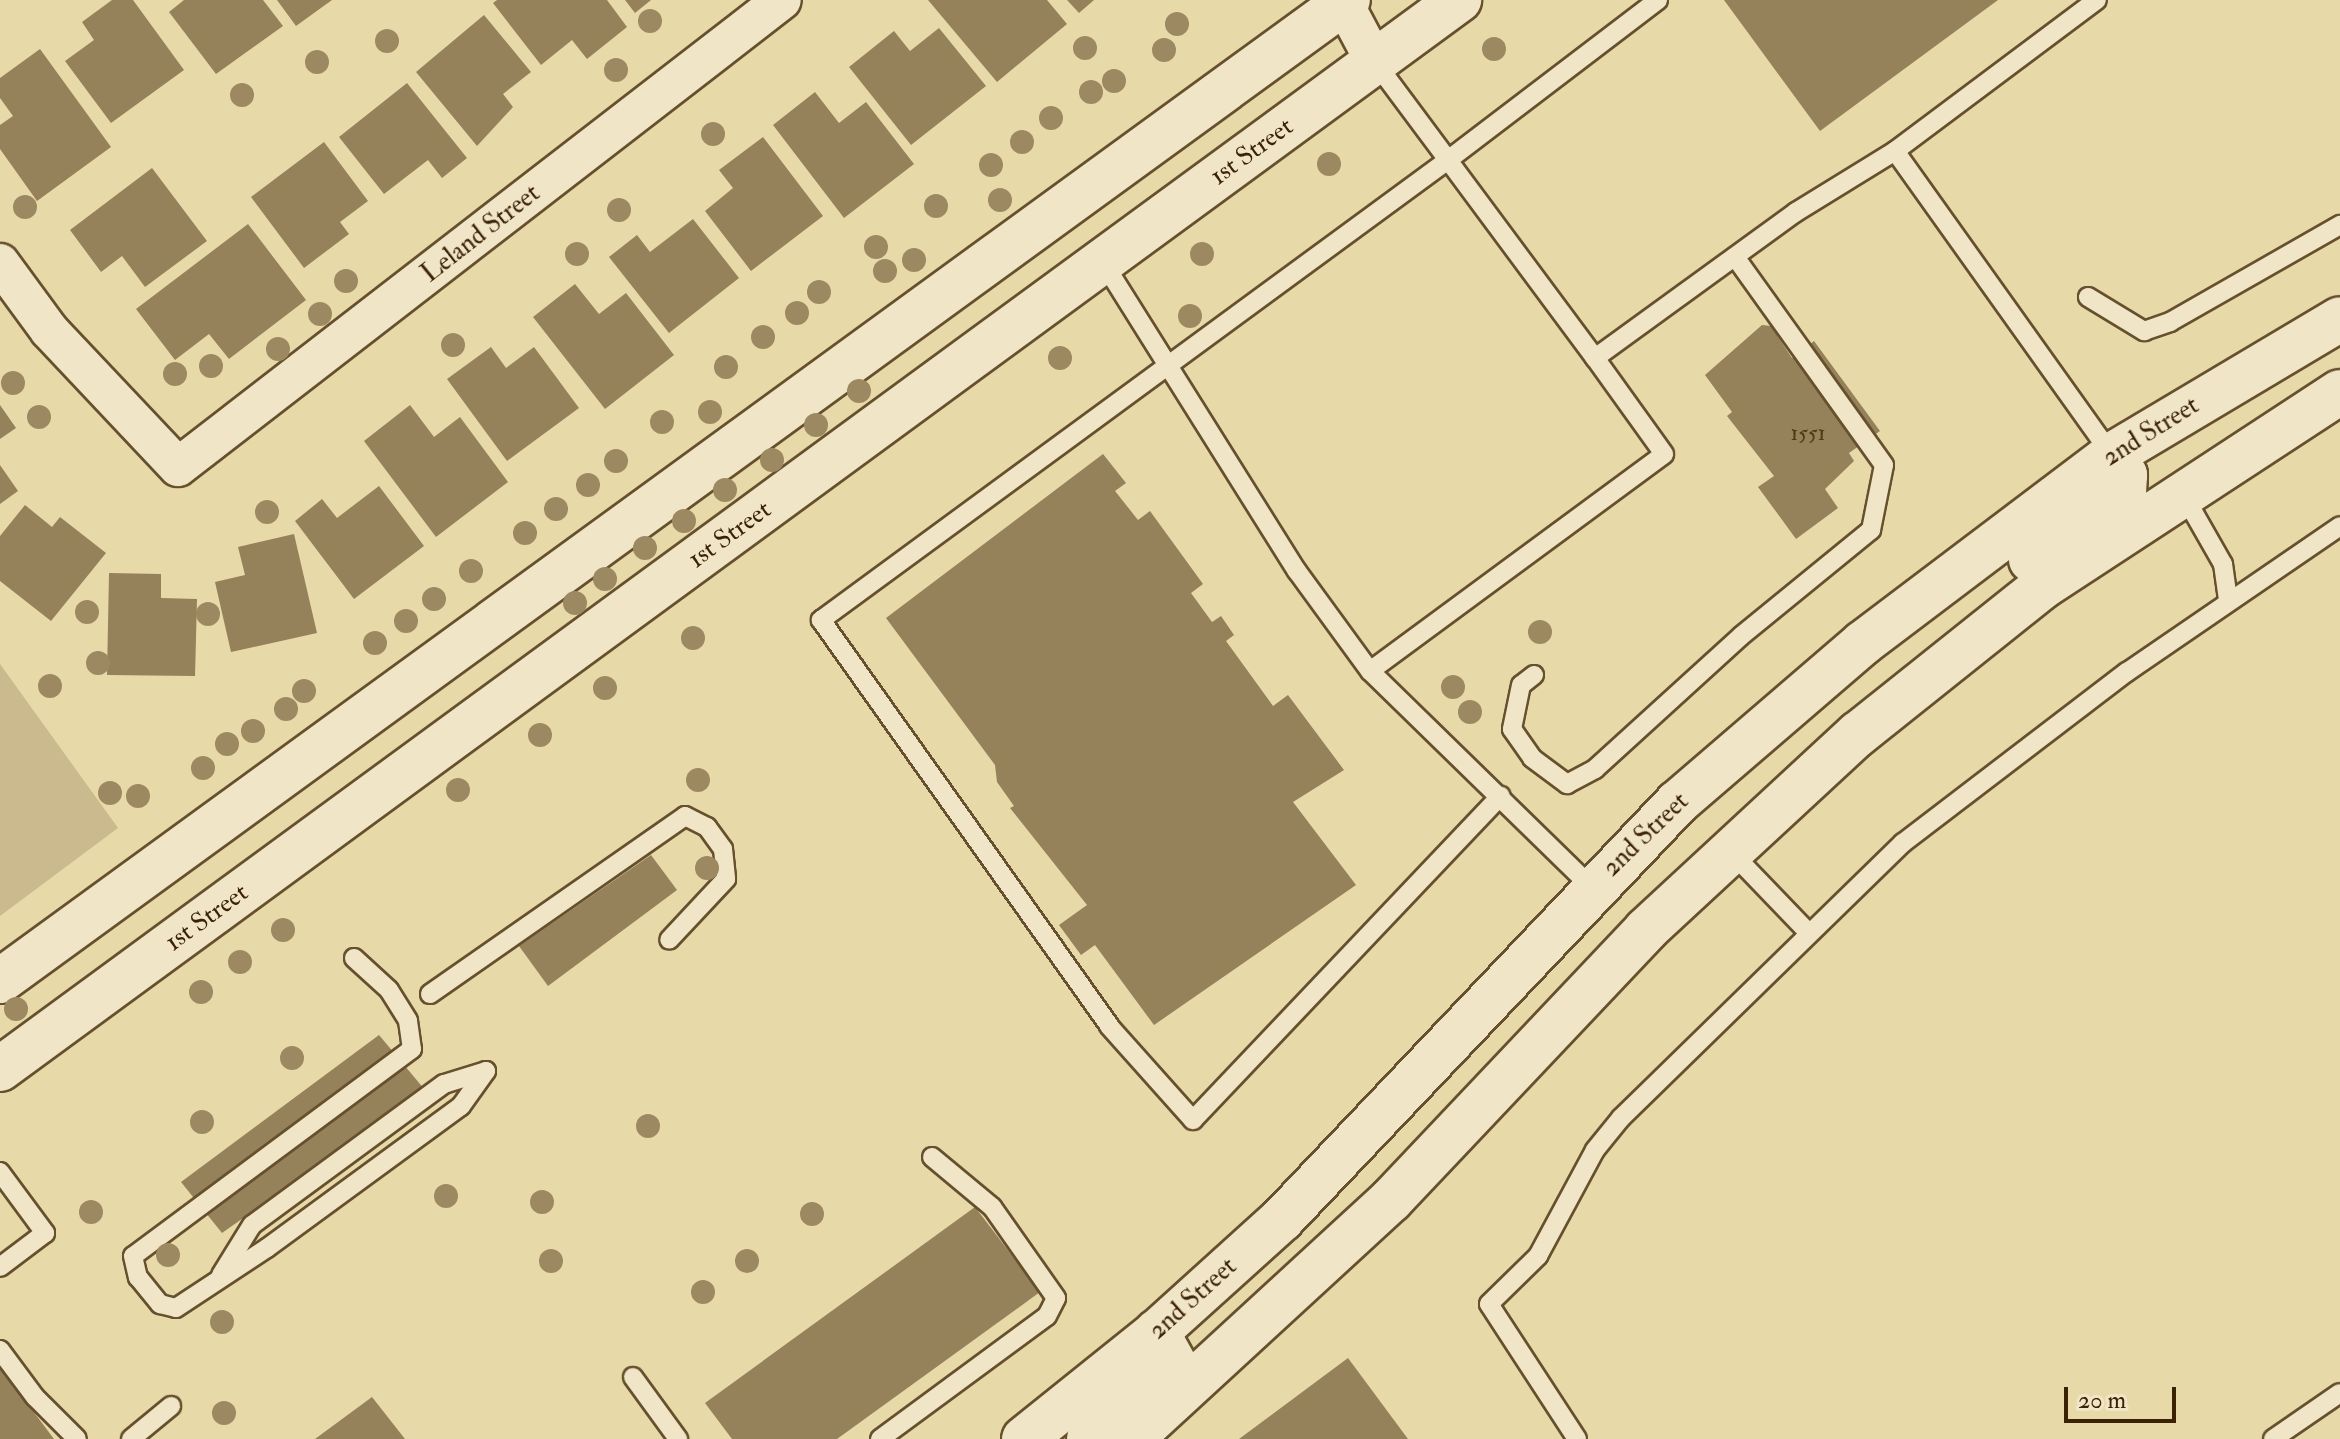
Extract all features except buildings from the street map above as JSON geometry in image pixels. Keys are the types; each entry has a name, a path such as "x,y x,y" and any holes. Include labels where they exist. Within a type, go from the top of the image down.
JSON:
{"street":[{"name":"Leland Street","path":"0,263 49,330 178,467 782,0"},
{"name":"1st Street","path":"0,1069 1459,0"},
{"path":"0,981 1342,1 1375,62"},
{"name":"2nd Street","path":"1024,1439 1157,1332 1342,1159 1592,888 1677,803 1863,643 2112,455 2340,319"},
{"path":"1131,1439 1391,1200 1559,1019 1730,851 1858,734 2042,587 2181,492 2340,392"},
{"path":"1858,734 1965,609 2124,491 2125,475 2112,455"},
{"path":"1391,1200 1383,1160 1395,1138 1584,936 1592,888"},
{"path":"1089,1439 1175,1365 1157,1332"}],"lane":[{"path":"1501,796 1193,1120 1109,1026 821,620 1448,160 1658,0"},
{"path":"1595,358 1735,257 1895,151 2097,0"},
{"path":"1370,671 1664,454 1375,62"},
{"path":"1895,151 2112,455"},
{"path":"2088,297 2144,331 2170,322 2340,225"},
{"path":"1534,675 1521,685 1512,729 1532,758 1567,784 1595,769 1741,636 1871,530 1884,465 1735,257"},
{"path":"1103,262 1297,571 1370,671 1592,888"},
{"path":"2181,492 2223,564 2228,600"},
{"path":"1577,1439 1489,1304 1544,1247 1595,1150 1621,1118 1808,932 1903,843 1988,775 2228,600 2340,526"},
{"path":"430,994 685,816 707,827 723,849 726,879 669,940"},
{"path":"1730,851 1808,932"},
{"path":"217,1280 252,1225 444,1084 486,1071 461,1106 217,1280 176,1308 160,1304 138,1277 133,1256 412,1049 408,1021 389,990 354,958"},
{"path":"880,1439 1047,1316 1056,1298 992,1207 932,1157"},
{"path":"0,1172 45,1233 0,1267"},
{"path":"0,1350 35,1397 77,1439"},
{"path":"633,1377 678,1439"},
{"path":"2273,1439 2340,1393"},
{"path":"131,1439 171,1406"}],"shaded area":[{"path":"0,664 118,828 0,916"}]}
